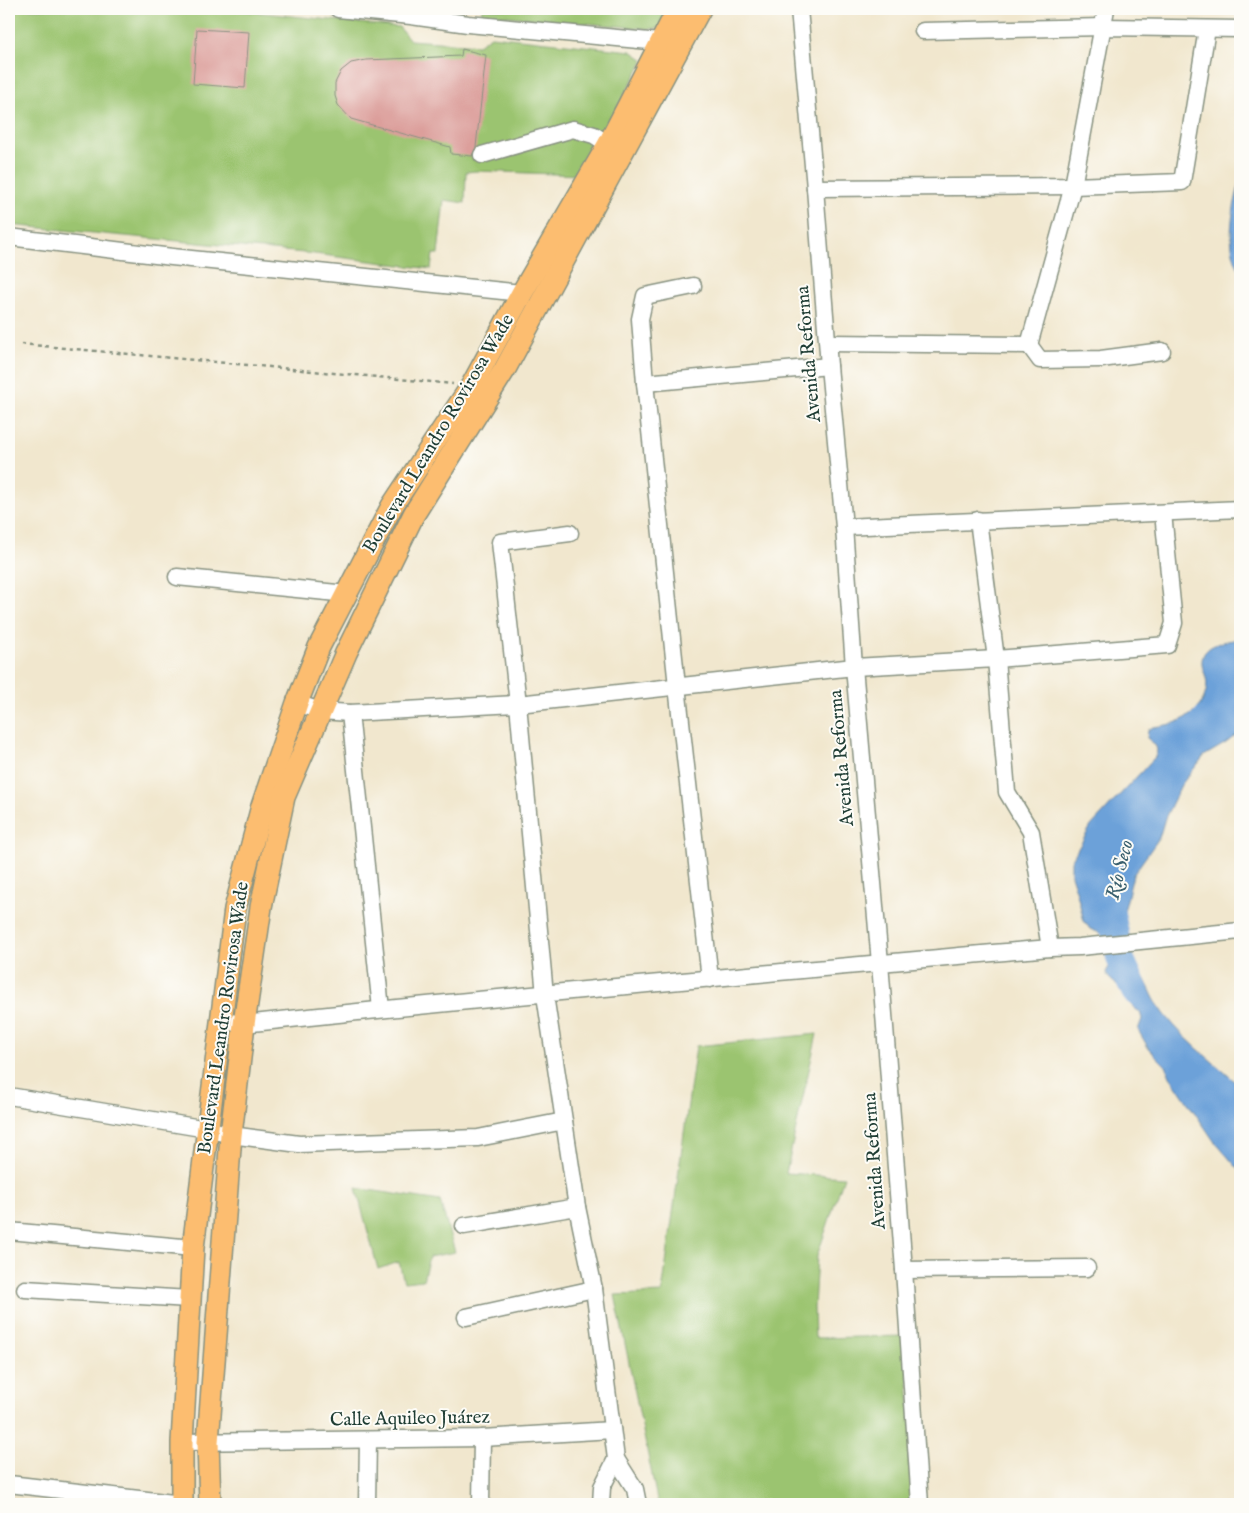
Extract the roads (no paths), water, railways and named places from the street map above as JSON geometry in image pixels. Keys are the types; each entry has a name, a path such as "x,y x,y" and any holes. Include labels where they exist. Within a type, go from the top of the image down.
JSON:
{"main road":[{"name":"Boulevard Leandro Rovirosa Wade","path":"210,1504 208,1442 231,1136 260,907 284,797 346,653 414,514 505,369 609,177 615,149 660,42 678,9"},
{"name":"Boulevard Leandro Rovirosa Wade","path":"182,1504 182,1442 193,1248 235,908 262,806 297,703 319,648 392,506 472,386 522,293 615,149 683,40 700,9"},
{"path":"392,506 414,514"}],"street":[{"path":"338,9 468,24 660,42 683,40"},
{"name":"Avenida Reforma","path":"799,9 880,963 920,1504"},
{"path":"1029,345 1073,186 1104,28 1106,9"},
{"path":"923,31 1104,28 1240,29"},
{"path":"815,188 1073,186 1182,182 1207,29"},
{"path":"482,155 573,128 594,135 615,149"},
{"path":"9,237 172,257 522,293"},
{"path":"693,286 645,296 640,318 645,383 677,686 710,979"},
{"path":"828,343 1029,345"},
{"path":"1029,345 1040,360 1101,358 1162,351"},
{"path":"645,383 829,366"},
{"path":"844,527 1240,509"},
{"path":"297,703 320,712 350,713 518,704 854,667 996,659 1167,645 1174,623 1163,513"},
{"path":"978,520 996,659 1007,792 1030,832 1050,948"},
{"path":"570,533 500,542 518,704 545,995 577,1207 594,1289 616,1459 635,1489 638,1504"},
{"path":"177,577 347,594"},
{"path":"350,713 381,1009"},
{"path":"222,1021 244,1024 381,1009 1240,931"},
{"path":"9,1096 207,1129 231,1136 299,1144 478,1138 564,1121"},
{"path":"464,1226 577,1207"},
{"path":"9,1231 193,1248"},
{"path":"904,1270 1087,1268"},
{"path":"25,1289 189,1299"},
{"path":"466,1317 594,1289"},
{"name":"Calle Aquileo Juárez","path":"182,1442 482,1438 612,1430"},
{"path":"481,1504 482,1438"},
{"path":"367,1504 368,1440"},
{"path":"601,1504 602,1487 616,1459"},
{"path":"9,1484 182,1504"}],"water":[{"path":"1240,183 1240,271 1235,261 1231,228"},
{"path":"1240,639 1240,732 1204,756 1181,785 1165,818 1159,838 1133,875 1122,920 1115,931 1100,933 1090,929 1084,921 1071,875 1071,861 1091,826 1155,757 1157,748 1147,738 1148,730 1181,720 1194,712 1200,705 1207,687 1202,667 1203,657 1206,652 1215,645"},
{"path":"1120,958 1127,958 1136,965 1156,1002 1174,1026 1240,1086 1240,1171 1214,1141 1171,1078 1166,1066 1149,1049 1138,1030 1142,1019 1140,1012 1131,1004 1120,987 1109,978 1106,972 1111,964"}],"waterway":[{"name":"Río Seco","path":"1111,894 1109,904 1120,958 1135,991"}]}
